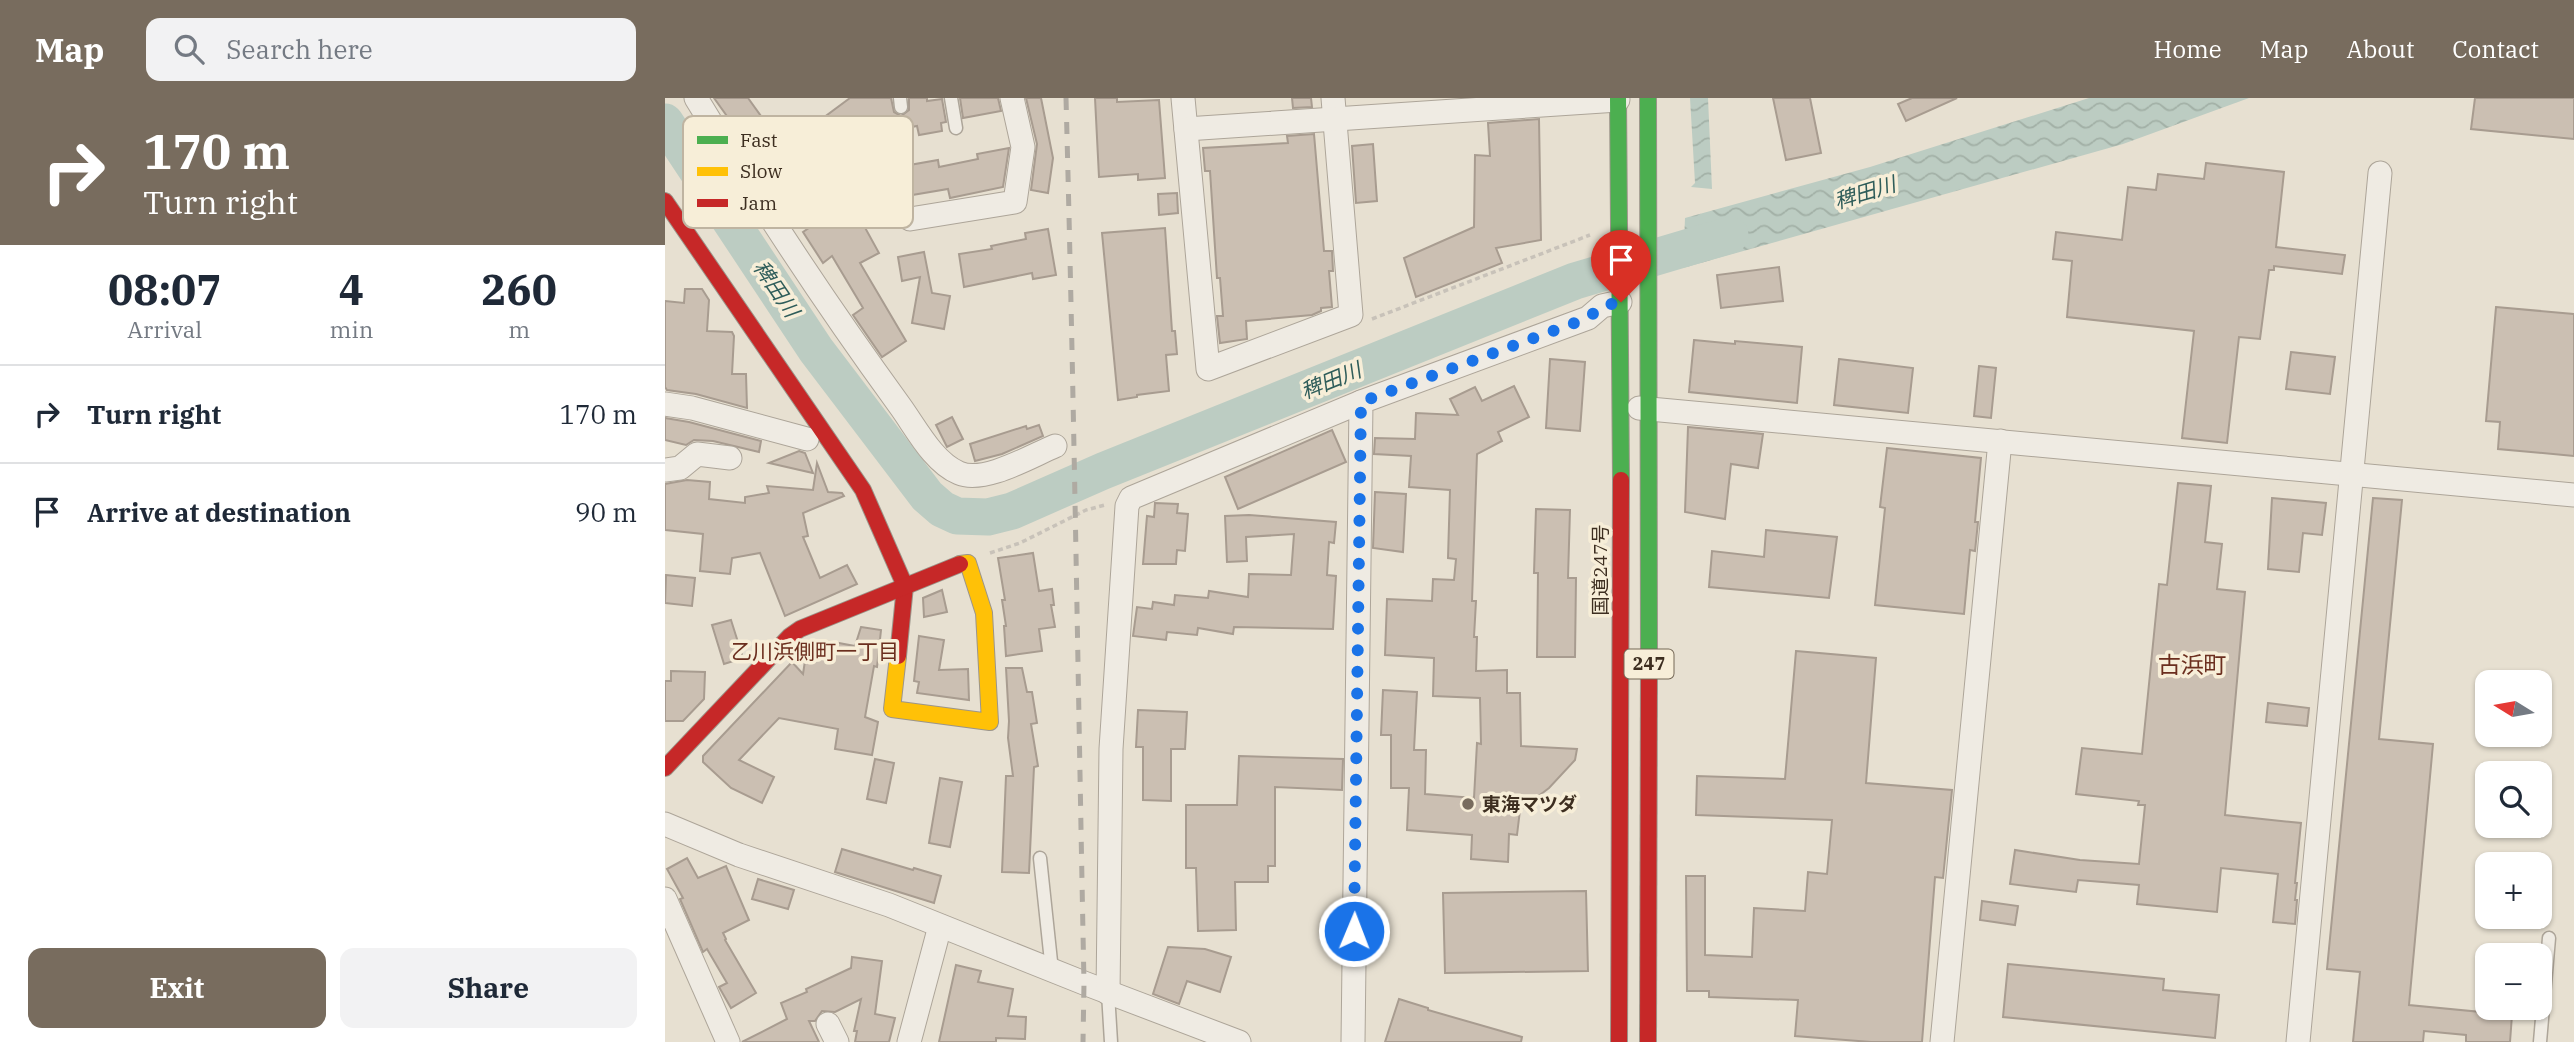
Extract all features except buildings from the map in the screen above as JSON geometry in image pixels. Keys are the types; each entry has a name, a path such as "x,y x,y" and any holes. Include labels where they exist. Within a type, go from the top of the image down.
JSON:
{"main road":[{"name":"247","path":"1648,98 1648,1042"},
{"name":"国道247号","path":"1618,99 1622,409 1619,1042"},
{"path":"665,201 683,227"},
{"path":"665,768 790,636 800,629 905,586 953,565 968,563 984,613 990,722 892,709 905,586 863,489 684,228"}],"street":[{"path":"696,98 707,116"},
{"path":"913,219 1015,202 1023,147 1012,98"},
{"path":"1183,98 1208,369 1351,315 1334,108"},
{"path":"1186,129 1334,108 1618,99"},
{"path":"2298,1042 2380,173"},
{"path":"779,228 882,381 937,457 960,474 983,475 1055,446"},
{"path":"1108,993 1111,749 1127,506 1131,498 1361,402 1588,318 1602,306 1620,298"},
{"path":"1353,1042 1361,402"},
{"path":"665,404 807,439"},
{"path":"1622,409 1648,408 2574,495"},
{"path":"1942,1042 2000,442"},
{"path":"665,470 680,468 697,454 730,458"},
{"path":"665,824 739,855 889,905 1108,993 1239,1042"},
{"path":"665,899 675,947 728,1042"},
{"path":"909,1042 940,926"}],"lane":[{"path":"951,98 957,128"},
{"path":"1041,858 1052,971"},
{"path":"2540,1042 2549,937"},
{"path":"1108,993 1111,1042"}],"path":[{"path":"1351,315 1355,326 1592,235"},
{"path":"968,563 1020,543 1086,510 1131,498"}],"water":[{"path":"1690,98 1708,98 1712,189 1691,187 1695,183"},
{"path":"2089,98 2249,98 2123,144 1683,268 1685,218 1870,167"}],"waterway":[{"name":"稗田川","path":"665,122 683,149"},
{"name":"稗田川","path":"735,228 816,350 927,496 942,509 957,516 988,517 1012,511 1103,471 1575,281 1730,235"}],"railway":[{"path":"1066,98 1083,1042"}],"traffic: fast":[{"path":"1618,98 1621,480"},
{"path":"1648,98 1649,659"}],"traffic: slow":[{"path":"898,656 892,709 990,722 984,613 968,563 960,564"}],"traffic: jam":[{"path":"665,201 683,227"},
{"path":"683,228 863,490 905,586 898,656"},
{"path":"1619,1042 1621,480"},
{"path":"665,768 790,636 800,629 960,564"},
{"path":"1648,1042 1649,659"}],"place":[{"name":"東海マツダ","path":"1468,804"}],"district":[{"name":"乙川浜側町一丁目","path":"815,652"},
{"name":"古浜町","path":"2192,665"}],"route":[{"path":"1354,931 1361,402 1588,318 1602,306 1621,302"}]}
